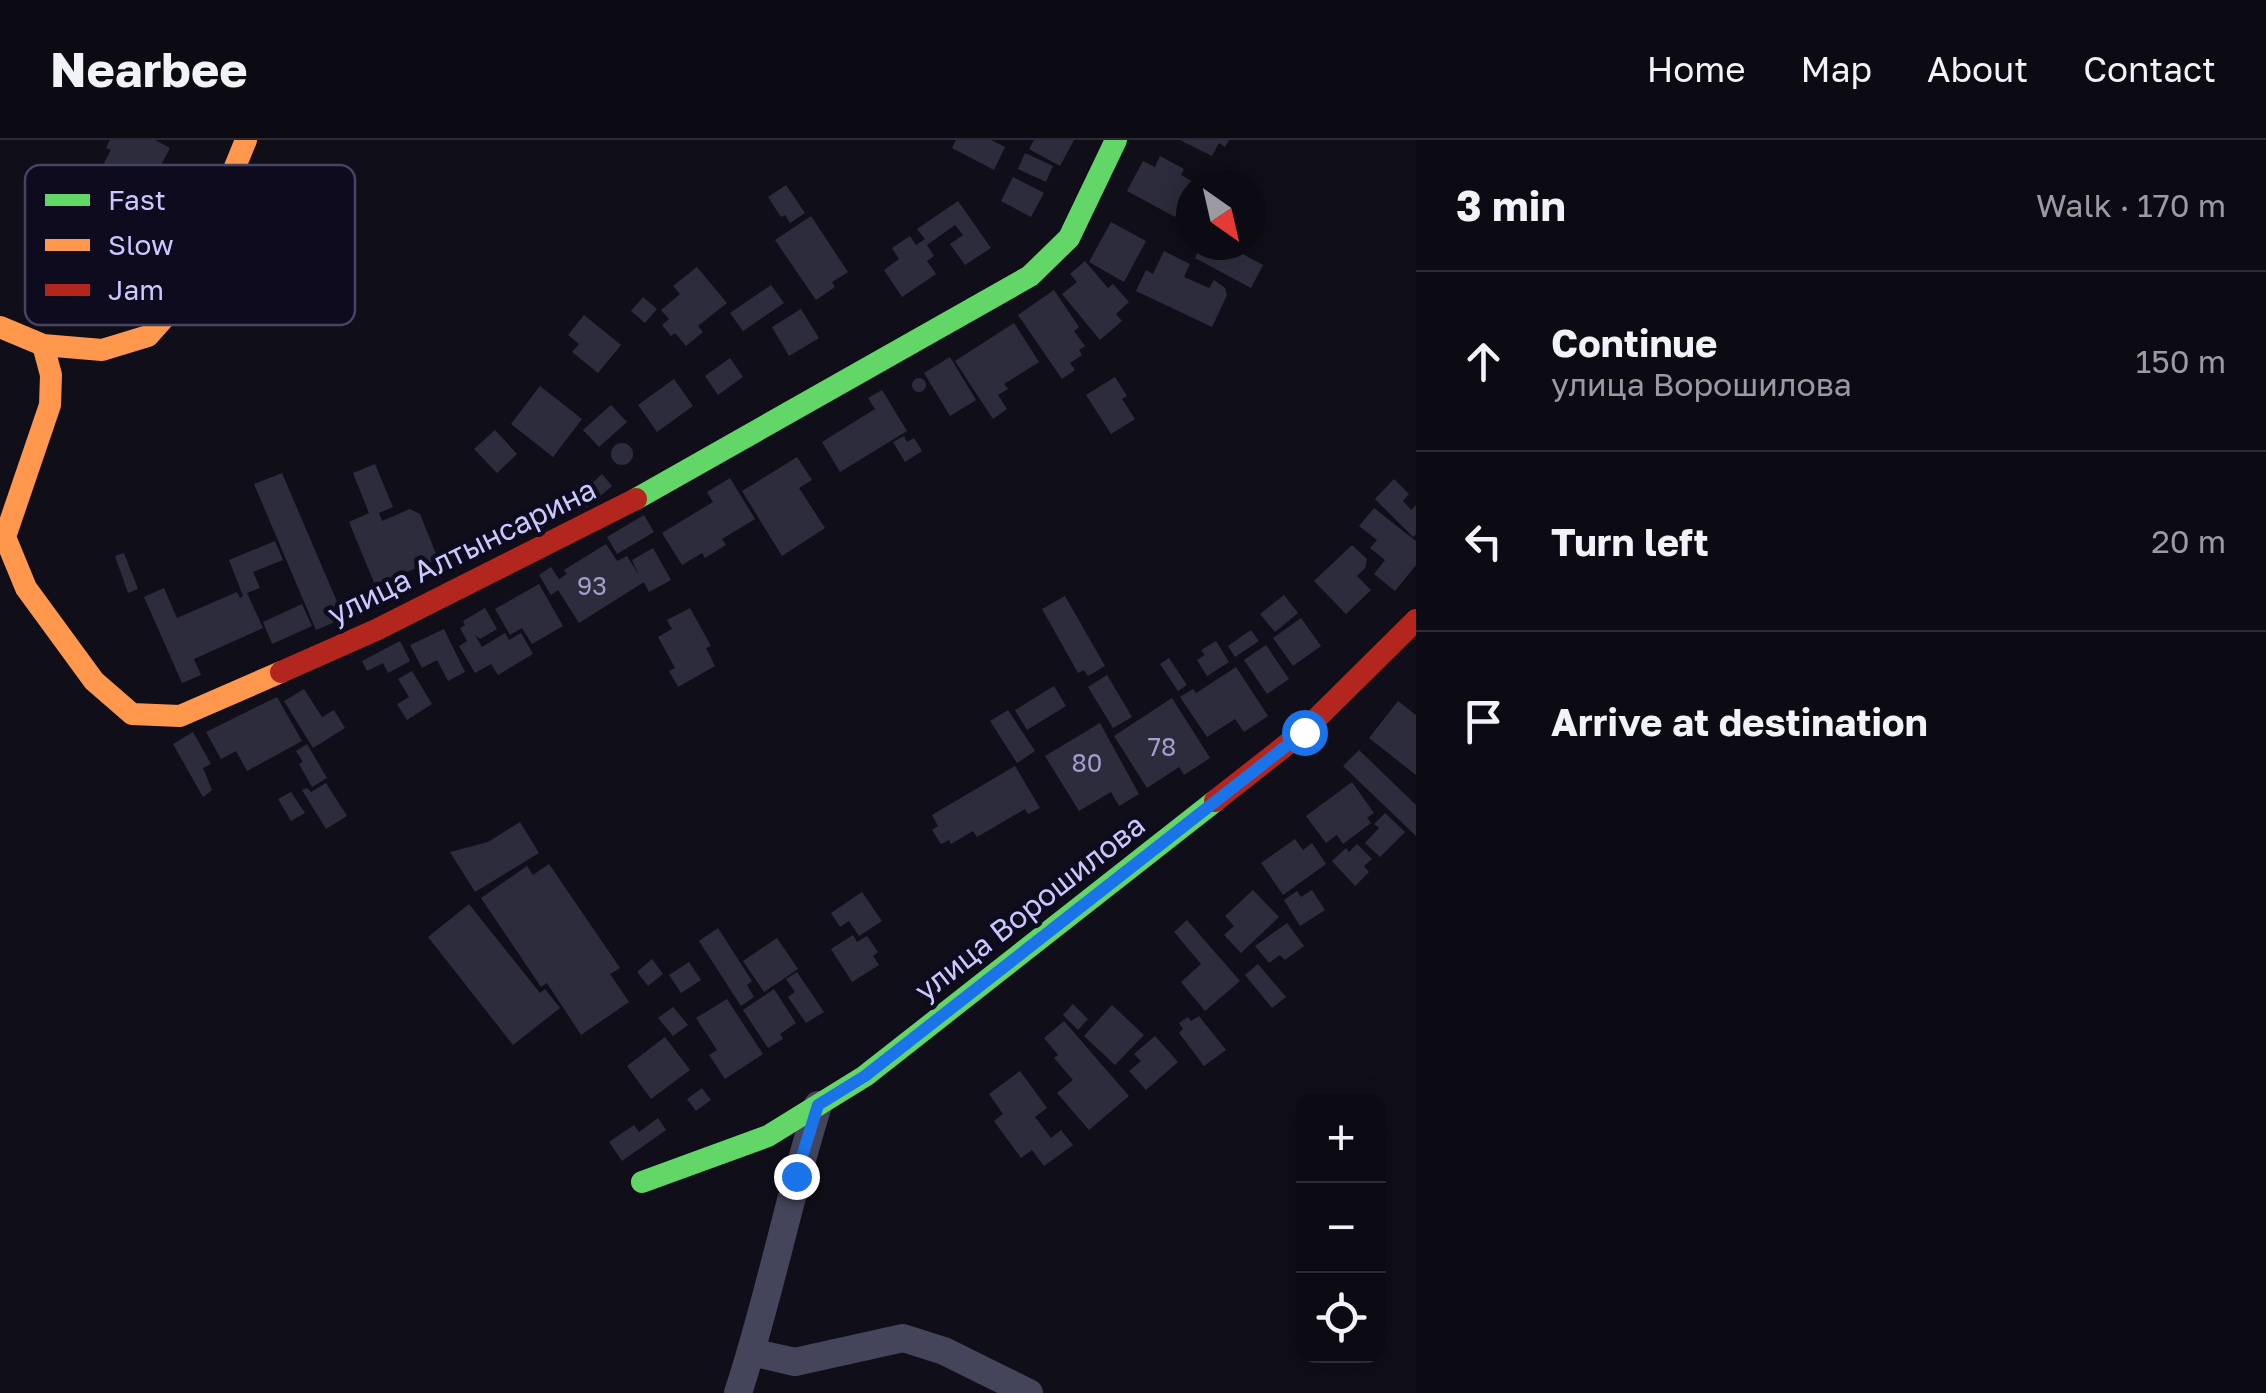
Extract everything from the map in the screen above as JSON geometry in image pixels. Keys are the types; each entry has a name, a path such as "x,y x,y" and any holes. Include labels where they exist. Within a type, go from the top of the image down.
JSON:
{"street":[{"path":"236,165 246,140"},
{"name":"улица Алтынсарина","path":"43,345 51,375 50,405 5,536 26,588 94,681 132,714 180,716 376,630 603,518 1030,276 1069,238 1116,140"},
{"path":"0,327 43,345 102,350 148,336 158,325"},
{"name":"улица Ворошилова","path":"642,1182 768,1136 865,1076 1304,732 1416,620"},
{"path":"738,1393 818,1105"},
{"path":"751,1352 795,1362 902,1338 944,1351 1029,1393"}],"building":[{"path":"110,140 155,140 170,148 161,165 108,165 104,163 111,150 106,148"},
{"path":"956,140 991,140 1005,147 994,170 952,148"},
{"path":"1034,140 1074,140 1060,166 1029,149"},
{"path":"1180,140 1229,140 1225,147 1219,143 1212,156"},
{"path":"1025,153 1053,166 1046,182 1018,169"},
{"path":"1160,156 1184,169 1176,170 1175,217 1127,191 1143,161 1155,167"},
{"path":"1013,177 1044,193 1031,217 1001,201"},
{"path":"786,185 805,213 790,223 768,197"},
{"path":"958,201 991,248 965,265 950,244 963,235 955,225 927,245 934,256 927,261 936,274 902,297 884,270 899,259 892,248 910,236 916,245 925,239 917,229"},
{"path":"811,216 848,272 832,282 835,287 816,300 775,240"},
{"path":"1111,222 1146,241 1124,282 1089,262"},
{"path":"1164,251 1190,264 1184,277 1209,288 1214,280 1225,288 1227,295 1212,327 1136,291 1146,270 1153,274"},
{"path":"1199,260 1254,260 1263,265 1251,288"},
{"path":"1085,261 1108,288 1113,284 1129,302 1116,314 1122,321 1100,340 1062,294 1077,282 1070,274"},
{"path":"697,267 727,303 698,326 703,332 686,346 662,325 669,319 661,310 680,294 673,286"},
{"path":"771,285 784,303 743,331 730,313"},
{"path":"1054,290 1079,327 1074,331 1085,346 1079,350 1082,355 1070,363 1075,370 1062,379 1018,315"},
{"path":"643,297 657,309 645,323 631,311"},
{"path":"801,309 819,338 789,356 772,327"},
{"path":"584,315 621,345 598,373 572,352 579,344 568,335"},
{"path":"1014,323 1039,362 1004,384 1008,389 998,395 1007,409 993,419 955,361"},
{"path":"950,357 976,400 950,416 924,373"},
{"path":"730,358 743,377 718,395 705,376"},
{"path":"1115,377 1127,396 1122,399 1135,419 1111,434 1086,395"},
{"path":"919,378 926,385 919,392 912,385"},
{"path":"674,379 693,406 657,432 638,405"},
{"path":"540,386 582,419 553,457 511,424"},
{"path":"882,390 907,431 840,472 822,442 875,409 868,398"},
{"path":"611,405 627,422 599,447 583,430"},
{"path":"495,430 517,454 497,473 474,449"},
{"path":"904,436 907,442 914,438 922,451 905,462 893,442"},
{"path":"622,443 630,446 630,462 622,465 614,462 611,454 614,446"},
{"path":"797,457 812,480 799,488 825,528 782,556 742,491"},
{"path":"375,464 393,507 379,513 382,521 410,509 420,514 438,559 375,585 349,522 369,513 353,473"},
{"path":"282,473 344,618 316,630 254,484"},
{"path":"602,474 612,486 586,508 571,490 584,480 589,486"},
{"path":"730,478 755,519 722,539 726,545 705,558 702,553 682,565 662,533 713,502 707,492"},
{"path":"1394,479 1409,494 1403,501 1411,510 1416,505 1413,537 1375,499"},
{"path":"1374,508 1416,541 1416,565 1395,591 1374,574 1385,560 1370,548 1377,540 1359,526"},
{"path":"644,515 654,532 617,554 607,537"},
{"path":"275,541 283,560 253,572 260,588 247,593 263,628 194,659 201,675 182,683 144,597 164,588 177,618 237,592 240,598 243,596 229,560"},
{"path":"606,544 617,561 627,556 639,575 632,560 653,548 671,580 649,592 644,582 579,623 558,590 551,595 539,575 551,567 559,579 567,574 564,570"},
{"path":"1352,545 1367,559 1357,576 1371,590 1346,614 1314,581"},
{"path":"124,553 138,589 128,593 115,556"},
{"path":"539,584 563,626 532,644 522,628 510,635 495,609"},
{"path":"1284,595 1298,613 1275,632 1260,614"},
{"path":"1065,596 1105,666 1088,676 1084,670 1078,673 1042,609"},
{"path":"302,604 312,626 272,644 263,622"},
{"path":"485,608 497,629 480,639 475,635 482,647 505,633 509,640 521,633 533,654 498,675 491,664 475,673 459,646 467,641 460,628 465,625 463,621"},
{"path":"690,608 711,646 706,648 715,666 678,687 669,671 675,668 658,637 672,629 667,620"},
{"path":"1301,618 1321,646 1293,666 1273,638"},
{"path":"444,629 465,672 448,681 437,660 422,668 410,645"},
{"path":"1251,630 1259,641 1235,657 1228,646"},
{"path":"400,641 410,661 388,673 383,663 367,671 362,661"},
{"path":"1216,641 1229,662 1207,676 1197,660 1205,655 1201,650"},
{"path":"1266,645 1289,679 1267,694 1244,660"},
{"path":"1169,658 1187,685 1178,691 1160,664"},
{"path":"1236,667 1268,716 1244,732 1235,719 1207,737 1180,697 1193,689 1196,693"},
{"path":"412,671 432,704 407,720 397,704 409,697 398,679"},
{"path":"1107,675 1132,717 1113,728 1088,687"},
{"path":"1054,686 1066,706 1027,730 1015,710"},
{"path":"304,689 322,717 334,710 345,728 313,748 284,701"},
{"path":"277,697 302,741 247,771 236,751 221,759 206,732"},
{"path":"1172,698 1210,758 1184,775 1179,767 1147,788 1114,736"},
{"path":"1398,701 1416,715 1416,775 1369,738"},
{"path":"1008,710 1035,751 1017,763 990,721"},
{"path":"1100,723 1139,794 1119,806 1111,792 1079,811 1045,756"},
{"path":"193,732 211,764 203,768 212,790 203,797 173,744"},
{"path":"307,744 327,778 312,787 296,751"},
{"path":"1359,750 1416,805 1416,836 1343,766"},
{"path":"1015,766 1040,808 1028,814 1025,809 977,837 973,831 951,844 949,840 941,844 932,830 938,826 932,815"},
{"path":"1352,782 1374,813 1367,818 1371,823 1343,844 1337,835 1326,843 1306,816"},
{"path":"326,783 347,816 326,829 302,790 307,788 311,792"},
{"path":"291,792 305,813 291,821 278,799"},
{"path":"1385,813 1405,832 1380,857 1365,843 1379,828 1374,824"},
{"path":"520,822 539,853 475,892 450,852 488,842"},
{"path":"1295,839 1303,850 1312,843 1326,864 1283,895 1261,863"},
{"path":"1357,844 1372,859 1364,866 1369,872 1355,886 1332,861"},
{"path":"549,864 620,968 610,974 629,1002 581,1035 547,983 541,987 481,898 527,866 533,875"},
{"path":"1253,890 1279,917 1241,953 1224,935 1234,926 1225,916"},
{"path":"1312,890 1325,910 1300,926 1284,900 1297,891 1301,897"},
{"path":"862,892 882,921 859,936 849,921 840,927 831,913"},
{"path":"469,904 540,993 545,989 560,1008 513,1045 428,937"},
{"path":"1187,920 1240,981 1205,1011 1181,982 1201,964 1174,932"},
{"path":"1287,923 1304,946 1285,960 1280,955 1269,963 1255,946"},
{"path":"718,928 752,981 747,985 754,997 741,1006 699,941"},
{"path":"853,935 857,942 867,936 878,952 873,956 879,965 852,982 831,949"},
{"path":"777,938 798,969 764,992 743,961"},
{"path":"652,959 663,974 648,986 637,972"},
{"path":"689,962 701,980 681,993 669,975"},
{"path":"1258,964 1286,997 1272,1008 1245,975"},
{"path":"797,972 824,1012 806,1023 788,997 795,992 786,979"},
{"path":"774,989 796,1023 780,1034 783,1039 768,1048 743,1010"},
{"path":"727,999 763,1054 725,1079 709,1055 717,1050 696,1018"},
{"path":"1073,1004 1088,1019 1078,1030 1063,1015"},
{"path":"1112,1005 1144,1035 1115,1065 1084,1036"},
{"path":"673,1007 688,1025 673,1036 658,1018"},
{"path":"1199,1016 1226,1050 1204,1066 1179,1033 1183,1029 1179,1023"},
{"path":"1064,1021 1129,1096 1089,1130 1057,1093 1073,1080 1054,1058 1058,1055 1044,1038"},
{"path":"1155,1036 1178,1062 1146,1090 1129,1071 1141,1061 1134,1054"},
{"path":"665,1037 690,1070 651,1099 627,1066"},
{"path":"1020,1071 1047,1108 1035,1117 1051,1138 1061,1130 1073,1145 1044,1166 1032,1150 1021,1158 994,1121 1003,1114 989,1094"},
{"path":"702,1088 711,1100 696,1111 687,1099"},
{"path":"658,1118 666,1130 622,1161 609,1142 634,1125 639,1132"}],"traffic: fast":[{"path":"636,499 1030,276 1069,238 1116,140"},
{"path":"642,1182 768,1136 865,1076 1215,801"}],"traffic: slow":[{"path":"236,165 246,140"},
{"path":"0,327 43,345 102,350 148,336 158,325"},
{"path":"43,345 51,375 50,405 5,537 26,588 94,681 132,714 180,716 281,672"}],"traffic: jam":[{"path":"281,672 376,630 636,499"},
{"path":"1215,801 1304,731 1416,620"}],"route":[{"path":"796,1176 818,1105 865,1076 1304,732"}]}
